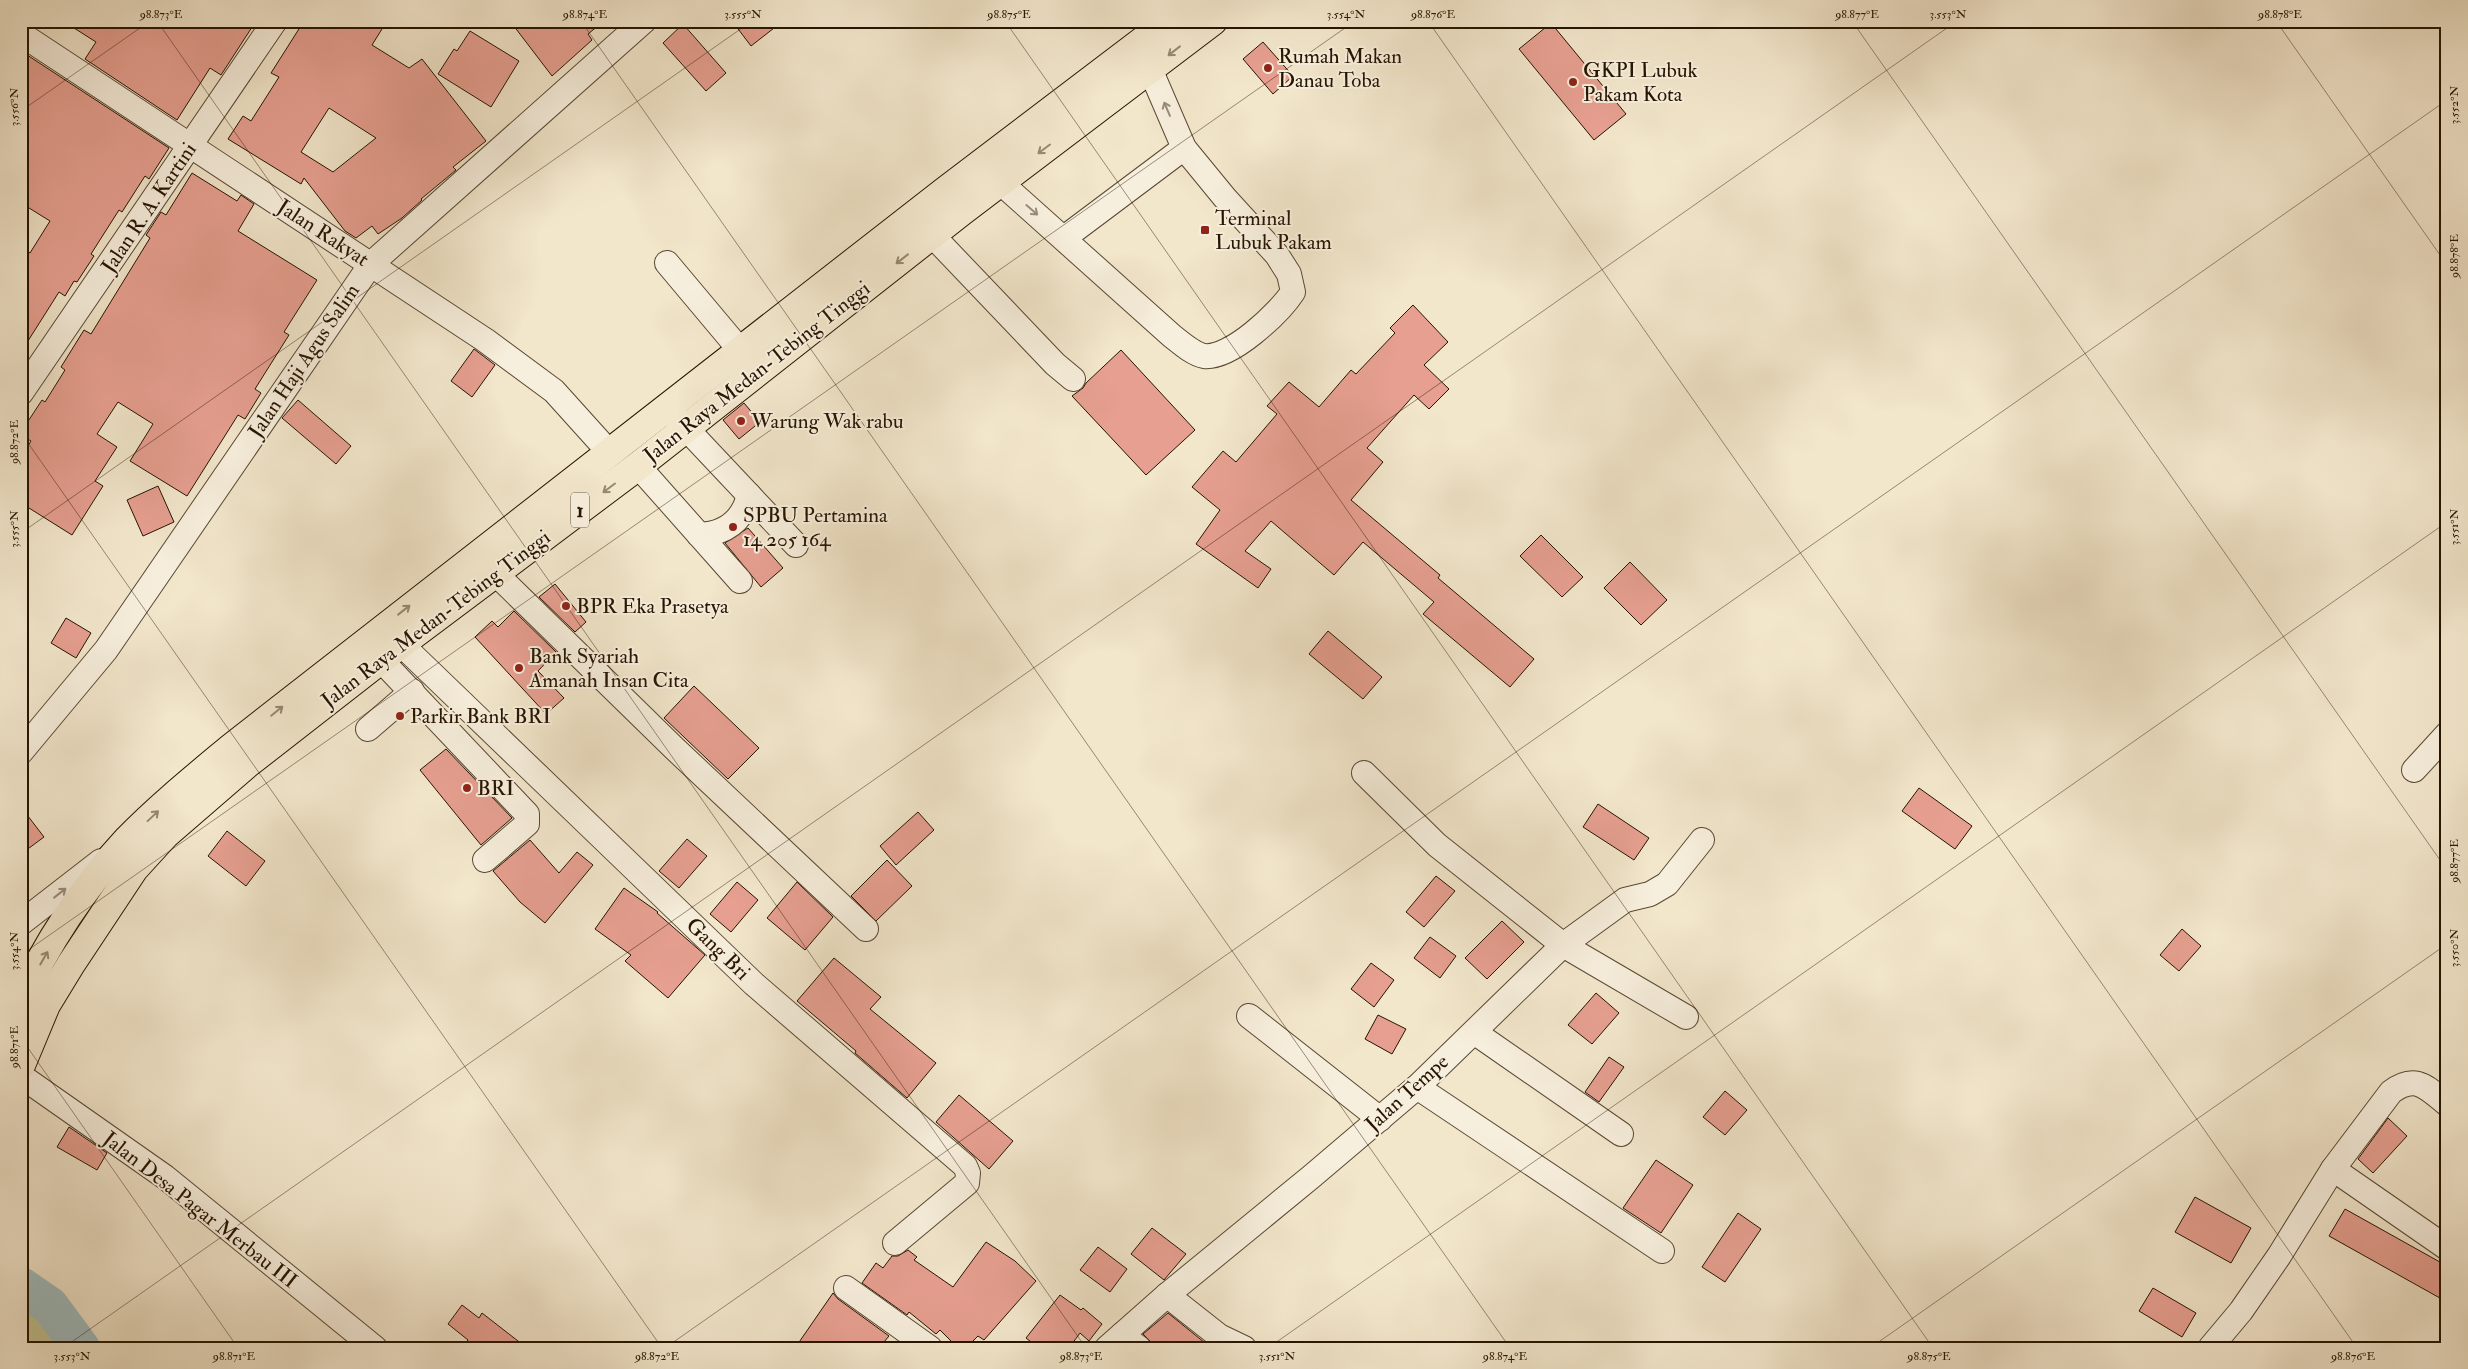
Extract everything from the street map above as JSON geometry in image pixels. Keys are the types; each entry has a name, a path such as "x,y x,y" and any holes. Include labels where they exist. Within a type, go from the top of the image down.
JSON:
{"highway":[{"name":"Jalan Raya Medan-Tebing Tinggi","path":"21,1001 28,984 84,894 127,841 232,747 740,350 953,201 1135,47 1169,21"},
{"name":"Jalan Raya Medan-Tebing Tinggi","path":"21,1065 46,1005 101,916 134,870 159,842 247,764 391,652 686,429 932,235 953,201 1000,182 1213,21"},
{"path":"1135,47 1150,69"}],"street":[{"name":"Jalan R. A. Kartini","path":"21,393 275,21"},
{"name":"Jalan Haji Agus Salim","path":"21,752 106,650 371,264 644,21"},
{"name":"Jalan Rakyat","path":"21,34 371,264 529,372 574,411 609,452"},
{"path":"1000,182 1172,336 1203,356 1211,356 1226,350 1264,325 1282,308 1293,292 1289,274 1277,255 1225,198 1184,148 1150,69"},
{"path":"1064,238 1184,148"},
{"path":"932,235 1055,364 1073,379"},
{"path":"667,264 740,350"},
{"path":"666,407 796,545"},
{"path":"638,466 740,581"},
{"path":"699,534 713,534 724,530 740,519 746,508 749,495"},
{"path":"496,574 674,748 866,929"},
{"path":"391,652 412,691 527,814 527,824 485,860"},
{"name":"Gang Bri","path":"391,652 749,979 965,1166 968,1173 967,1183 895,1243"},
{"path":"368,729 412,691"},
{"path":"2414,770 2429,756 2447,734"},
{"path":"1364,773 1437,845 1563,944 1686,1018"},
{"name":"Jalan Tempe","path":"1123,1344 1167,1295 1417,1087 1563,944 1625,900 1658,891 1668,884 1702,840"},
{"path":"21,923 127,841"},
{"path":"1249,1016 1380,1119"},
{"path":"1474,1032 1621,1134"},
{"name":"Jalan Desa Pagar Merbau III","path":"21,1076 165,1177 375,1348"},
{"path":"2210,1348 2241,1311 2280,1256 2333,1169 2391,1092 2398,1087 2412,1082 2422,1084 2447,1104"},
{"path":"1417,1087 1662,1251"},
{"path":"2333,1169 2447,1248"},
{"path":"846,1288 930,1348"},
{"path":"1167,1295 1219,1336 1244,1348"}],"green space":[{"path":"21,1303 37,1310 68,1348 21,1348"}],"building":[{"path":"63,21 256,21 221,75 210,68 177,120 85,59 96,42"},
{"path":"304,21 387,21 372,45 409,68 422,59 486,141 453,167 456,170 421,199 402,218 378,234 372,226 356,238 345,231 304,178 301,184 228,139 243,116 251,121 279,77 271,73","holes":["329,108 376,138 333,172 301,152"]},
{"path":"510,21 604,21 588,34 592,40 552,76"},
{"path":"732,21 783,21 751,46"},
{"name":"GKPI Lubuk Pakam Kota","path":"1551,23 1626,114 1594,140 1519,49"},
{"path":"683,24 726,73 706,91 663,43"},
{"path":"470,31 519,61 491,107 438,74 454,49 457,51"},
{"name":"Rumah Makan Danau Toba","path":"1263,42 1293,76 1273,94 1243,59"},
{"path":"21,51 169,148 149,179 145,176 122,212 119,210 91,254 94,256 77,282 74,281 65,296 59,292 21,352 21,248 30,253 50,221 21,203"},
{"path":"192,173 237,201 241,195 254,204 238,231 317,280 284,332 289,335 255,389 261,393 245,419 238,415 187,496 130,461 153,424 118,402 97,434 117,447 95,481 103,486 72,535 21,503 21,457 31,441 21,435 21,432 42,400 45,402 65,370 61,367 84,330 91,334 150,238 146,235 161,212 166,215"},
{"path":"1413,305 1448,342 1424,365 1449,389 1429,409 1414,395 1367,448 1383,462 1351,500 1440,575 1438,578 1534,659 1510,687 1423,614 1434,602 1363,542 1334,575 1271,521 1245,551 1271,569 1258,588 1196,544 1220,510 1192,487 1223,451 1236,462 1277,414 1267,406 1289,382 1319,407 1351,370 1356,374 1395,333 1390,328"},
{"path":"474,349 495,365 472,397 451,381"},
{"path":"1121,350 1195,430 1146,475 1072,396 1083,388"},
{"path":"298,400 351,446 336,464 282,418"},
{"name":"Warung Wak rabu","path":"744,403 760,422 739,439 723,420"},
{"path":"158,486 174,522 143,536 127,500"},
{"path":"748,528 783,568 761,587 725,543"},
{"path":"1541,535 1583,577 1562,597 1520,556"},
{"path":"1630,562 1667,600 1641,625 1604,588"},
{"path":"555,584 586,622 575,632 539,597"},
{"name":"Bank Syariah Amanah Insan Cita","path":"514,611 556,652 538,671 564,698 546,714 475,637 492,621 498,627"},
{"path":"66,618 91,633 76,658 51,643"},
{"path":"1328,631 1382,677 1363,699 1309,654"},
{"path":"694,686 759,748 728,779 664,718"},
{"path":"446,749 512,818 481,845 420,770"},
{"path":"1919,788 1972,826 1955,849 1902,811"},
{"path":"1598,804 1649,838 1634,860 1583,827"},
{"path":"21,807 44,837 21,854"},
{"path":"918,812 934,830 896,865 880,846"},
{"path":"227,831 265,861 246,886 208,856"},
{"path":"687,839 707,856 679,888 659,871"},
{"path":"530,840 559,873 577,852 593,865 545,923 520,902 493,871"},
{"path":"887,860 912,886 876,921 851,896"},
{"path":"1436,876 1455,891 1424,927 1406,912"},
{"path":"737,882 758,900 731,932 710,914"},
{"path":"797,882 833,917 805,950 767,918"},
{"path":"624,888 658,912 705,955 668,998 625,961 631,955 595,929"},
{"path":"1502,921 1524,942 1487,979 1465,958"},
{"path":"2182,929 2201,946 2179,971 2160,955"},
{"path":"1430,937 1456,956 1440,978 1414,958"},
{"path":"834,958 881,997 870,1009 936,1063 907,1098 855,1053 856,1051 797,1001"},
{"path":"1371,963 1394,980 1374,1007 1351,989"},
{"path":"1596,993 1619,1013 1592,1044 1568,1025"},
{"path":"1378,1015 1406,1029 1392,1054 1365,1039"},
{"path":"1609,1057 1624,1067 1599,1102 1585,1092"},
{"path":"1725,1091 1747,1110 1725,1135 1703,1117"},
{"path":"959,1095 1013,1141 989,1169 936,1122"},
{"path":"2388,1118 2407,1136 2373,1173 2358,1159"},
{"path":"69,1127 107,1153 97,1170 57,1147"},
{"path":"1656,1160 1693,1185 1661,1233 1623,1208"},
{"path":"2195,1197 2251,1228 2231,1263 2175,1232"},
{"path":"2345,1209 2447,1266 2447,1302 2329,1236"},
{"path":"1738,1213 1761,1229 1725,1282 1702,1267"},
{"path":"1152,1228 1186,1254 1164,1280 1131,1254"},
{"path":"986,1242 1015,1261 1036,1281 984,1340 978,1336 966,1348 958,1348 940,1330 936,1334 909,1312 907,1315 862,1283 876,1263 883,1268 892,1256 898,1256 908,1250 917,1257 914,1260 953,1287"},
{"path":"1098,1247 1127,1269 1110,1292 1080,1270"},
{"path":"2153,1288 2196,1313 2182,1337 2139,1311"},
{"path":"833,1293 838,1299 889,1336 879,1348 795,1348"},
{"path":"1060,1295 1081,1310 1083,1308 1102,1324 1089,1341 1080,1333 1069,1348 1039,1348 1026,1338"},
{"path":"462,1305 479,1318 482,1313 527,1348 462,1348 468,1340 448,1324"},
{"path":"1168,1313 1212,1348 1152,1348 1151,1342 1143,1334"}],"waterway":[{"path":"21,1286 50,1306 81,1348"}],"place":[{"name":"Rumah Makan Danau Toba","path":"1268,68"},
{"name":"GKPI Lubuk Pakam Kota","path":"1573,82"},
{"name":"Terminal Lubuk Pakam","path":"1205,230"},
{"name":"Warung Wak rabu","path":"741,421"},
{"name":"SPBU Pertamina 14 205 164","path":"733,527"},
{"name":"BPR Eka Prasetya","path":"566,606"},
{"name":"Bank Syariah Amanah Insan Cita","path":"519,668"},
{"name":"Parkir Bank BRI","path":"400,716"},
{"name":"BRI","path":"467,788"}]}
